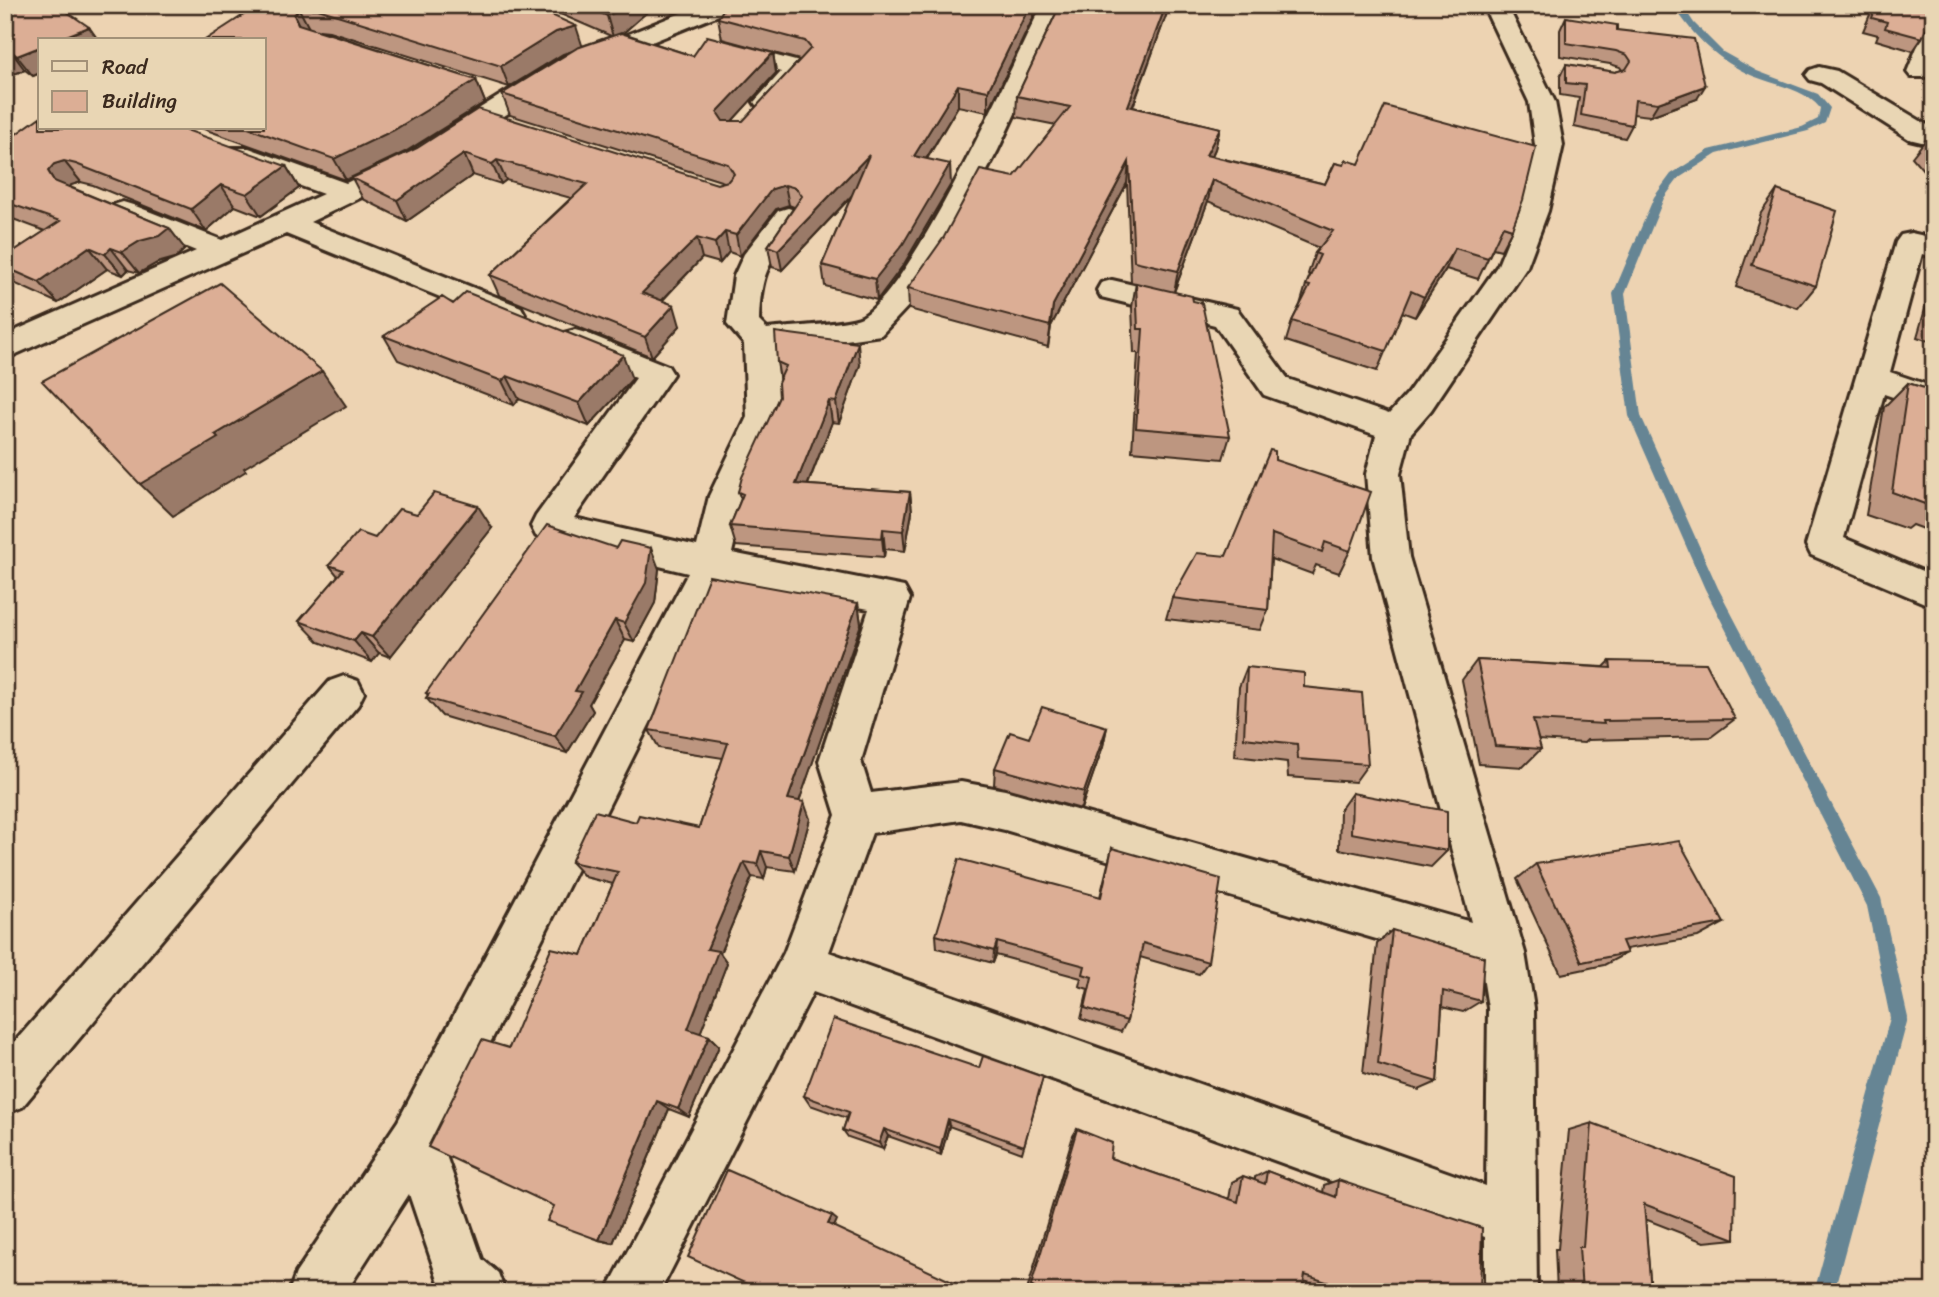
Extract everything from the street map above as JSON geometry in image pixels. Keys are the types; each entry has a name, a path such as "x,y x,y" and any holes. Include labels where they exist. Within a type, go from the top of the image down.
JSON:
{"street":[{"path":"5,348 285,223 416,160 573,61 613,49 723,5"},
{"path":"1495,5 1536,62 1549,145 1534,211 1512,267 1419,402 1395,429 1383,474 1391,557 1502,953 1511,1008 1511,1292"},
{"path":"760,341 870,327 902,294 927,257 984,150 1046,9"},
{"path":"654,32 798,69 746,124"},
{"path":"578,33 613,49"},
{"path":"1920,72 1934,36"},
{"path":"1819,75 1828,76 1919,133 1934,138"},
{"path":"217,146 348,193"},
{"path":"95,199 222,251"},
{"path":"315,1292 416,1139 711,564 727,496 764,417 760,341 743,324 744,292 752,260 788,217"},
{"path":"285,223 657,374 526,558"},
{"path":"1934,248 1911,242 1824,545 1934,592"},
{"path":"1112,290 1226,317 1276,387 1395,429"},
{"path":"1872,378 1934,399"},
{"path":"549,526 711,564 891,598 840,761 857,815 802,965 632,1292"},
{"path":"5,1090 344,692"},
{"path":"857,815 961,801 972,803 1502,953"},
{"path":"802,965 1512,1221"},
{"path":"416,1139 462,1276 479,1292"}],"building":[{"path":"57,5 89,27 61,38 38,38 38,48 17,56 10,50 5,52 5,6"},
{"path":"259,5 529,5 576,26 556,32 501,66 318,9 299,9 294,15 298,24 476,80 394,130 334,159 254,130 266,130 266,38 208,38"},
{"path":"583,5 624,5 607,16"},
{"path":"726,5 1030,5 988,91 958,85 914,156 950,164 903,244 875,279 822,265 869,155 778,250 768,246 802,196 796,188 785,185 772,189 736,235 725,232 715,243 697,238 642,293 674,305 645,337 490,275 587,184 497,160 492,164 464,154 397,200 352,178 417,148 478,109 717,184 728,181 734,174 728,164 502,94 577,48 621,33 693,56 707,36 773,53 717,112 723,121 743,121 811,48 805,41 718,18"},
{"path":"1060,5 1166,5 1128,106 1220,128 1206,155 1325,184 1335,163 1344,165 1346,160 1359,164 1385,106 1536,147 1523,200 1512,229 1503,226 1488,258 1455,248 1424,297 1411,291 1386,351 1292,321 1310,286 1306,285 1320,255 1315,253 1333,231 1212,180 1178,271 1134,261 1129,162 1053,305 1050,326 908,288 944,237 980,170 1014,177 1070,107 1017,96"},
{"path":"1877,5 1934,5 1934,16 1922,38 1885,28 1887,22 1872,18"},
{"path":"1566,17 1617,25 1617,30 1694,39 1705,86 1658,103 1635,100 1632,125 1581,115 1585,85 1566,83 1566,64 1615,72 1626,69 1631,61 1627,55 1616,51 1566,43"},
{"path":"38,118 38,130 187,130 286,166 247,194 221,185 191,209 76,164 64,161 54,164 48,171 54,181 169,228 159,236 140,241 122,252 111,248 105,254 89,247 39,282 5,267 5,257 60,221 5,202 5,142"},
{"path":"1777,190 1837,211 1816,286 1752,265"},
{"path":"220,283 322,371 140,484 42,381"},
{"path":"1136,283 1192,296 1193,301 1202,303 1230,436 1136,428 1143,329 1138,329"},
{"path":"466,292 623,355 579,403 507,376 502,381 384,336 442,297 453,304"},
{"path":"775,332 858,343 836,402 829,401 796,484 910,492 903,531 883,529 882,538 730,526 743,494 738,492 742,477 779,397 778,383 786,366 777,362"},
{"path":"1908,383 1934,391 1933,507 1892,492"},
{"path":"1270,450 1275,451 1275,460 1371,492 1350,551 1325,542 1322,552 1272,534 1268,610 1172,598 1197,553 1226,556"},
{"path":"434,493 478,506 372,637 361,633 354,641 299,621 343,570 329,565 358,532 375,538 399,509 417,514"},
{"path":"547,525 616,548 620,541 651,548 646,583 624,623 615,620 575,691 582,692 555,736 426,698 429,694 426,693"},
{"path":"709,576 858,603 788,799 804,802 789,856 761,851 757,864 744,862 707,949 718,951 688,1029 709,1036 678,1109 657,1101 599,1240 547,1221 554,1206 428,1147 482,1040 509,1048 551,948 582,955 618,872 571,862 595,811 636,822 639,815 699,828 728,743 649,730"},
{"path":"1477,660 1611,668 1610,661 1706,663 1735,719 1603,721 1604,724 1533,720 1541,749 1495,746"},
{"path":"1247,667 1304,673 1304,687 1362,693 1368,764 1298,759 1297,744 1244,738"},
{"path":"1042,707 1107,727 1084,792 995,768 1010,732 1029,738"},
{"path":"1352,793 1447,811 1447,851 1351,833"},
{"path":"1679,841 1724,923 1622,941 1627,953 1582,962 1536,864"},
{"path":"1112,848 1221,879 1208,962 1143,943 1127,1021 1085,1008 1092,977 1083,974 1085,966 997,942 994,951 936,935 959,859 1101,897"},
{"path":"1392,930 1484,957 1481,1001 1443,991 1437,1082 1378,1064"},
{"path":"833,1019 979,1068 983,1056 1043,1077 1024,1146 948,1119 940,1149 884,1129 879,1143 843,1130 849,1112 804,1096"},
{"path":"1592,1123 1736,1176 1735,1239 1644,1204 1651,1292 1582,1292 1579,1247 1583,1247"},
{"path":"1077,1129 1112,1143 1110,1158 1238,1202 1243,1176 1265,1184 1267,1171 1336,1197 1338,1180 1482,1228 1480,1291 1457,1285 1457,1292 1357,1292 1305,1275 1302,1292 1041,1292 1031,1286"},
{"path":"727,1170 832,1216 828,1224 959,1285 956,1292 764,1292 688,1257"}],"waterway":[{"path":"1677,5 1705,41 1720,54 1754,73 1815,96 1825,108 1822,121 1805,129 1713,152 1675,176 1659,197 1619,294 1635,416 1712,589 1875,904 1899,1018 1824,1292"}]}
